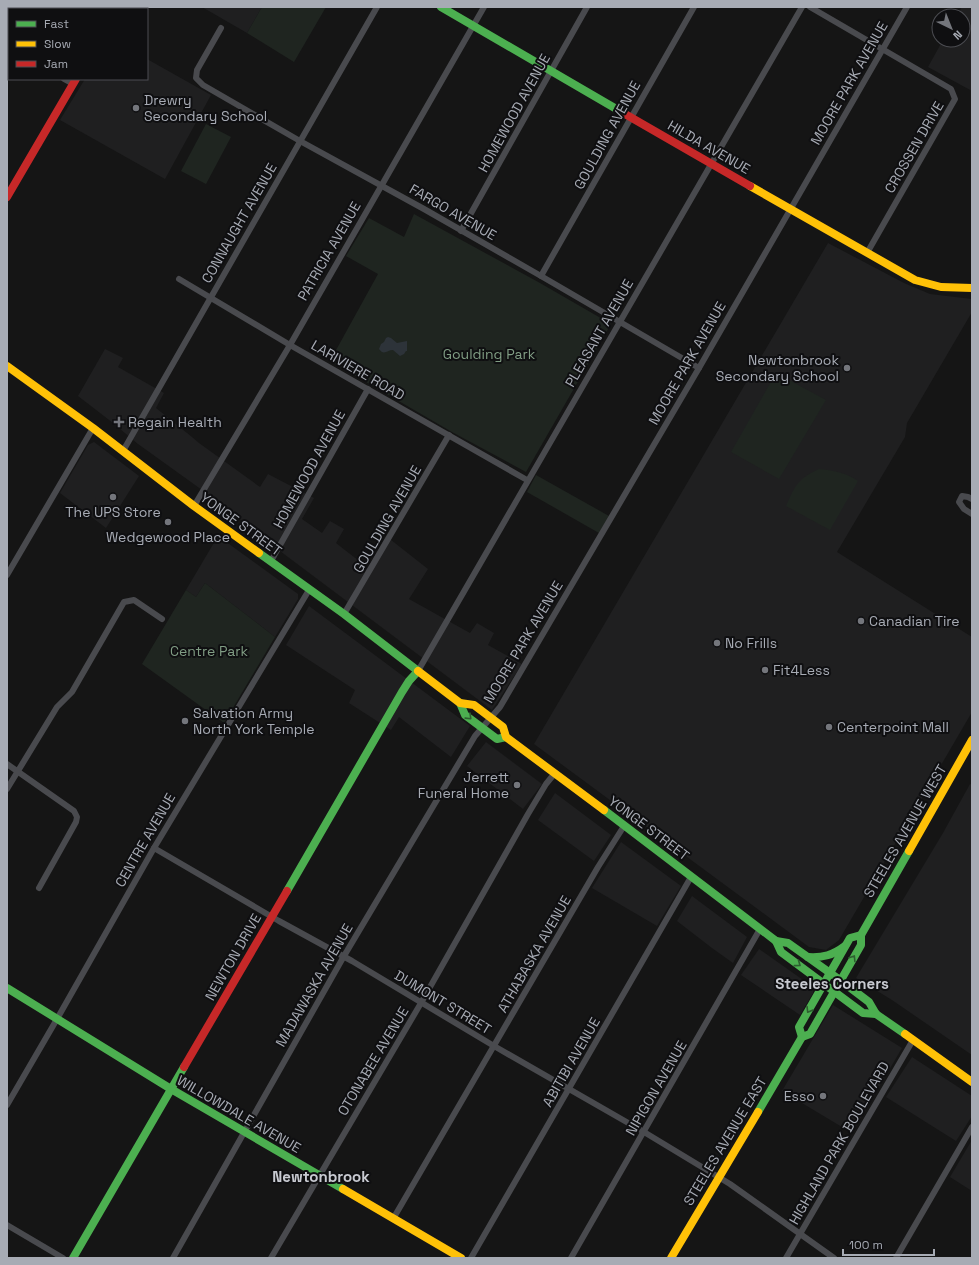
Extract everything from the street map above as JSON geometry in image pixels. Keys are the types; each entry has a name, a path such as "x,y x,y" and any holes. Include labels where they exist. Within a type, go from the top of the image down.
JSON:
{"main road":[{"name":"HILDA AVENUE","path":"441,7 551,72 915,280 941,287 972,288"},
{"path":"7,197 75,82"},
{"name":"YONGE STREET","path":"7,366 93,428 194,506 344,614 460,703 474,705 503,727 506,737 776,941 788,943 840,980 869,1002 876,1014 972,1082"},
{"name":"NEWTON DRIVE","path":"73,1258 402,692 418,671"},
{"name":"YONGE STREET","path":"460,703 465,715 497,739 506,737"},
{"name":"STEELES AVENUE WEST","path":"834,990 861,946 861,935 972,740"},
{"name":"STEELES AVENUE WEST","path":"825,984 850,938 861,935"},
{"name":"YONGE STREET","path":"776,941 781,952 863,1013 876,1014"},
{"path":"807,957 825,958 847,944"},
{"name":"STEELES AVENUE EAST","path":"802,1037 799,1027 825,984"},
{"name":"WILLOWDALE AVENUE","path":"7,988 171,1089 461,1258"},
{"name":"STEELES AVENUE EAST","path":"671,1258 802,1037 810,1034 834,990"}],"street":[{"name":"CONNAUGHT AVENUE","path":"123,451 377,7"},
{"name":"PATRICIA AVENUE","path":"194,506 290,345 484,7"},
{"name":"HOMEWOOD AVENUE","path":"462,231 587,7"},
{"name":"GOULDING AVENUE","path":"541,276 630,117 694,7"},
{"name":"PLEASANT AVENUE","path":"418,671 527,480 620,323 802,7"},
{"name":"CROSSEN DRIVE","path":"810,7 951,89 955,99 866,253"},
{"name":"MOORE PARK AVENUE","path":"481,727 500,707 699,368 907,7"},
{"name":"FARGO AVENUE","path":"221,28 197,70 196,78 203,85 541,276 699,368"},
{"name":"LARIVIERE ROAD","path":"179,279 290,345 527,480"},
{"name":"HOMEWOOD AVENUE","path":"271,561 368,389"},
{"path":"7,575 93,428"},
{"name":"GOULDING AVENUE","path":"344,614 449,435"},
{"path":"972,499 962,496 959,502 964,509 972,513"},
{"name":"CENTRE AVENUE","path":"7,1105 154,848 309,590"},
{"path":"7,789 57,708 72,692 124,602 134,600 162,619"},
{"name":"MADAWASKA AVENUE","path":"173,1258 344,956 474,736 481,727"},
{"path":"7,764 74,811 77,817 76,822 38,888"},
{"name":"OTONABEE AVENUE","path":"271,1258 421,1003 528,814 546,784 555,773"},
{"name":"ATHABASKA AVENUE","path":"393,1219 598,867 624,826"},
{"name":"DUMONT STREET","path":"154,848 344,956 421,1003 719,1177 834,1258"},
{"name":"ABITIBI AVENUE","path":"471,1258 691,877"},
{"name":"NIPIGON AVENUE","path":"571,1258 760,929"},
{"name":"HIGHLAND PARK BOULEVARD","path":"786,1258 913,1040"},
{"path":"896,1258 972,1127"},
{"path":"7,1226 63,1258"}],"shaded area":[{"path":"202,7 262,7 247,33"},
{"path":"972,7 972,91 928,67 939,48 971,48 971,8 961,8"},
{"name":"Drewry Secondary School","path":"148,60 211,95 165,179 60,120 84,80 148,80"},
{"path":"828,243 904,283 930,294 972,299 972,312 907,423 905,437 837,552 972,637 972,712 839,940 826,950 809,947 534,744"},
{"path":"388,337 397,343 407,341 407,351 400,356 393,350 382,352 379,349 381,344"},
{"path":"105,349 123,358 118,367 164,393 156,408 199,443 260,487 268,474 314,498 302,519 322,533 330,521 344,529 336,543 368,568 386,536 428,569 409,599 470,633 477,623 494,633 488,645 522,664 492,710 284,554 209,495 138,444 78,396"},
{"path":"94,442 139,476 106,528 60,493 88,445"},
{"path":"218,536 298,594 298,599 275,637 205,583 196,597 186,590"},
{"path":"309,606 470,726 451,757 399,717 391,730 349,703 355,690 286,645"},
{"path":"486,742 542,784 523,809 467,766"},
{"path":"970,784 972,785 972,1055 892,1000 856,978 943,833"},
{"path":"555,793 611,835 594,861 538,820"},
{"path":"621,842 681,886 657,926 592,888"},
{"path":"692,896 747,937 733,963 677,921"},
{"path":"759,949 813,987 813,993 800,1015 741,975"},
{"path":"833,1005 902,1048 852,1133 782,1091"},
{"path":"912,1057 972,1096 972,1116 956,1141 886,1097"},
{"path":"972,1140 972,1191 950,1177"}],"green space":[{"path":"262,7 326,7 294,62 247,33"},
{"path":"206,124 231,137 206,184 181,171"},
{"name":"Goulding Park","path":"414,214 611,324 526,472 452,432 330,361 378,274 346,256 369,218 404,237"},
{"path":"776,373 826,400 779,479 731,452"},
{"path":"819,469 840,472 858,481 830,530 786,506 798,483 806,476"},
{"path":"536,475 609,516 599,533 527,492"},
{"name":"Centre Park","path":"205,583 275,637 224,723 142,664 186,590 196,597"}],"traffic: fast":[{"path":"441,7 625,114"},
{"path":"259,553 344,614 418,671"},
{"path":"287,891 402,692 418,671"},
{"path":"460,703 465,715 497,739 506,737"},
{"path":"604,810 776,941 788,943 840,980 869,1002 876,1014 905,1034"},
{"path":"758,1112 802,1037 810,1034 861,945 861,935 909,851"},
{"path":"802,1037 799,1027 850,938 861,935"},
{"path":"776,941 781,952 863,1013 876,1014"},
{"path":"808,957 828,955 845,946"},
{"path":"7,988 171,1089 343,1189"},
{"path":"73,1258 184,1067"}],"traffic: slow":[{"path":"750,186 915,280 941,287 972,288"},
{"path":"7,366 93,428 194,506 259,553"},
{"path":"418,671 460,703 474,705 503,727 506,737 604,810"},
{"path":"909,851 972,740"},
{"path":"905,1034 972,1082"},
{"path":"671,1258 758,1112"},
{"path":"343,1189 461,1258"}],"traffic: jam":[{"path":"7,197 75,80"},
{"path":"625,114 750,186"},
{"path":"184,1067 287,891"}],"place":[{"name":"Drewry Secondary School","path":"136,108"},
{"name":"Newtonbrook Secondary School","path":"847,368"},
{"name":"Regain Health","path":"119,422"},
{"name":"The UPS Store","path":"113,497"},
{"name":"Wedgewood Place","path":"168,522"},
{"name":"Canadian Tire","path":"861,621"},
{"name":"No Frills","path":"717,643"},
{"name":"Fit4Less","path":"765,670"},
{"name":"Salvation Army North York Temple","path":"185,721"},
{"name":"Centerpoint Mall","path":"829,727"},
{"name":"Jerrett Funeral Home","path":"517,785"},
{"name":"Esso","path":"823,1096"}],"district":[{"name":"Steeles Corners","path":"832,984"},
{"name":"Newtonbrook","path":"321,1177"}]}
